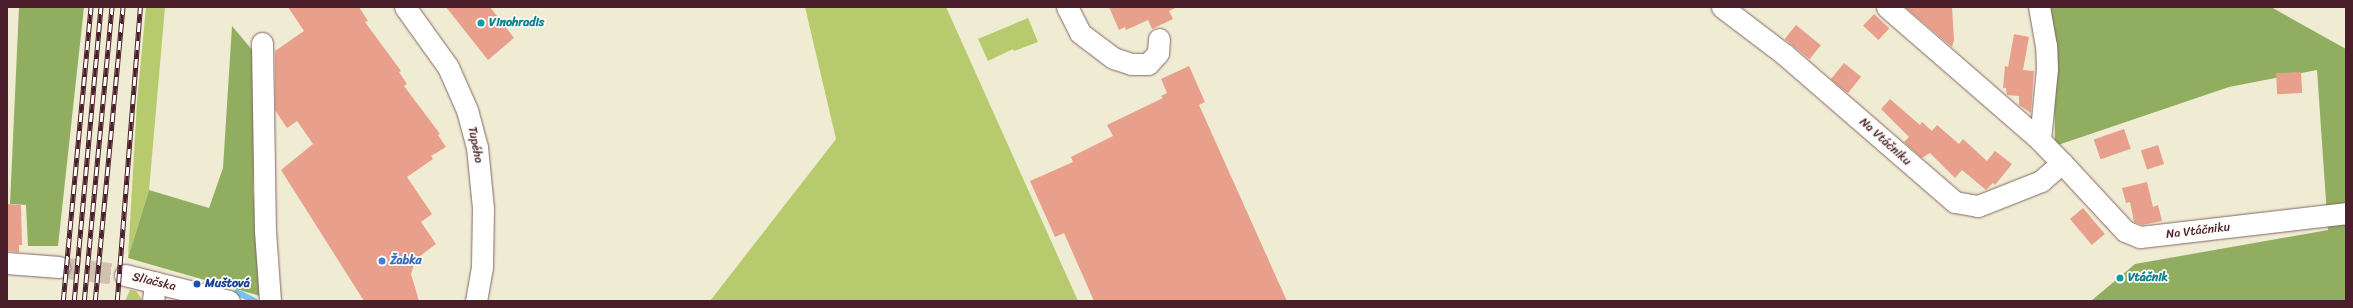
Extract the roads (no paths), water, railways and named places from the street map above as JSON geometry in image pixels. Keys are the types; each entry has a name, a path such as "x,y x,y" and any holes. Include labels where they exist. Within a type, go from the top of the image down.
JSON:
{"street":[{"name":"Tupého","path":"405,7 448,67 467,110 477,147 484,208 482,267 476,301"},
{"path":"1068,7 1080,33 1113,58 1131,64 1148,64 1158,54 1159,39"},
{"name":"Na Vtáčniku","path":"1722,7 1789,59 1955,202 1978,206 2022,191 2041,181 2062,163"},
{"name":"Na Vtáčniku","path":"1887,7 2040,140 2125,231 2140,237 2346,213"},
{"path":"2040,7 2046,46 2047,69 2040,140"},
{"path":"262,43 265,231 270,301"},
{"path":"7,263 59,266"},
{"name":"Sliačska","path":"125,275 154,292 229,301"}],"waterway":[{"path":"237,292 255,301"}],"tunnel":[{"path":"59,267 125,275"}],"railway":[{"path":"63,301 91,7"},
{"path":"74,301 101,7"},
{"path":"84,301 112,7"},
{"path":"95,301 123,7"},
{"path":"117,301 140,7"}],"place":[{"name":"Vinohradis","path":"481,23"},
{"name":"Žabka","path":"382,261"},
{"name":"Vtáčnik","path":"2120,278"},
{"name":"Muštová","path":"197,284"}]}
